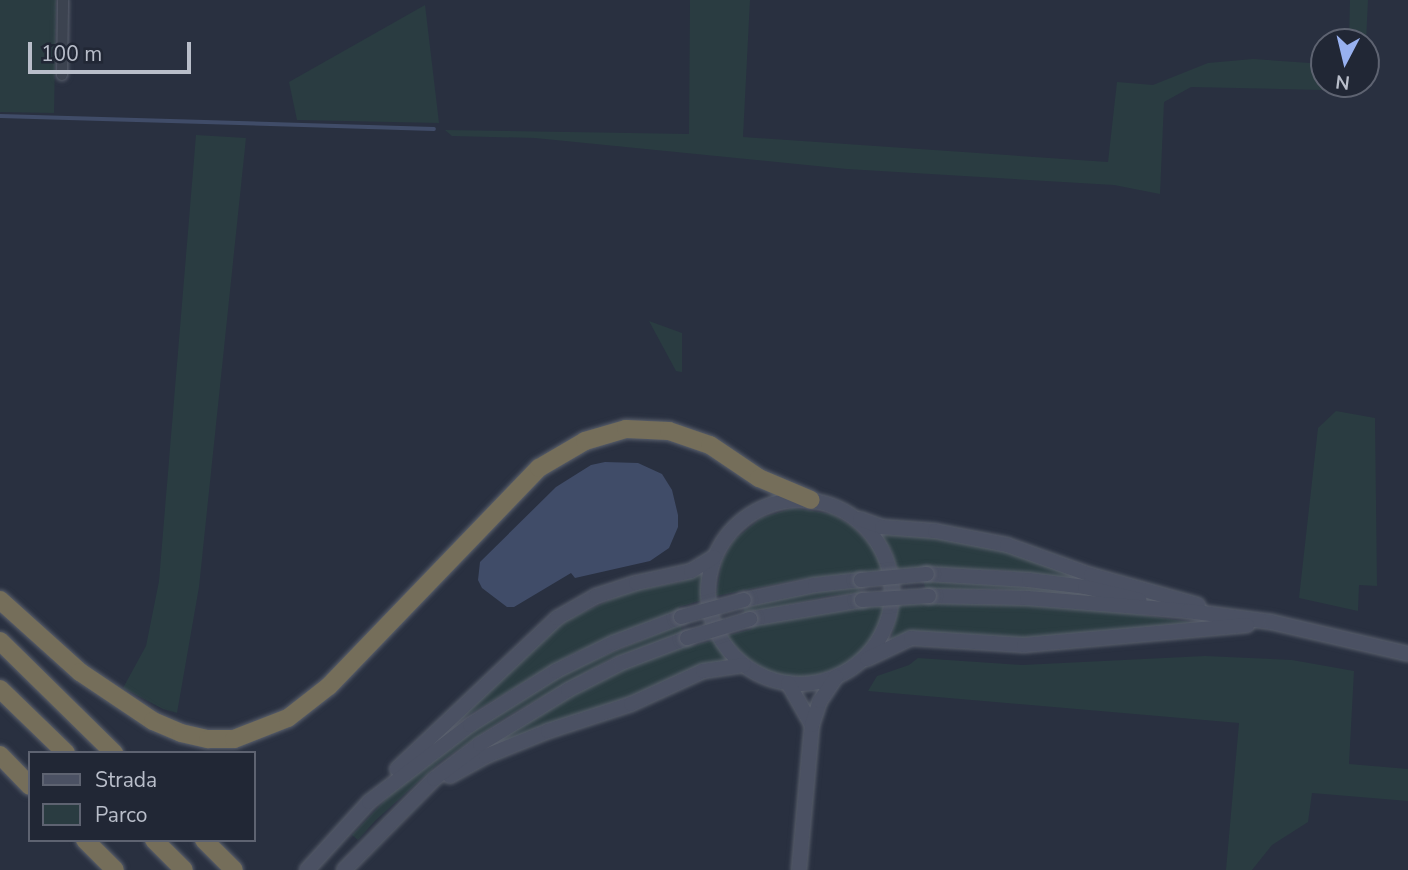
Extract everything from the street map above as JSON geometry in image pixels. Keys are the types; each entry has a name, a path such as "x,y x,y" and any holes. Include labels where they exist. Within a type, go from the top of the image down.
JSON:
{"highway":[{"path":"0,600 80,672 153,721 181,733 208,739 234,739 288,719 329,686 539,468 585,441 626,429 669,431 710,445 758,478 811,500"},
{"path":"0,641 112,751"},
{"path":"0,689 63,751"},
{"path":"0,755 28,784"},
{"path":"80,842 101,870"},
{"path":"87,842 115,870"},
{"path":"156,842 184,870"},
{"path":"206,842 234,870"}],"main road":[{"path":"1271,622 1024,645 911,639 836,677 812,683 788,683 765,677 744,665 726,648 714,627 708,592 714,557 726,536 743,519 775,503 811,500 834,506 855,518 882,527 935,531 1007,545 1150,593 1408,654"},
{"path":"855,518 873,535 885,555 892,591 886,626 874,647 857,665"},
{"path":"307,870 401,765 557,618 596,596 636,583 691,571 714,557"},
{"path":"369,802 470,725 535,683 613,643 681,617 744,600 815,585 861,580 927,574 980,575 1085,587 1188,611"},
{"path":"344,870 365,845 434,779 539,706 621,663 687,638 750,620 862,600 929,596 1027,598 1188,611 1271,622"},
{"path":"390,820 453,774 486,756 548,731 631,704 703,671 744,665"},
{"path":"799,870 812,724 820,701 836,677"},
{"path":"788,683 812,724"}],"street":[{"path":"62,75 63,0"}],"green space":[{"path":"0,0 56,0 54,113 0,112"},
{"path":"690,0 750,0 743,137 1108,162 1117,82 1153,85 1208,63 1253,59 1310,63 1310,90 1191,87 1164,102 1160,194 1114,185 847,169 535,138 452,136 445,130 689,134"},
{"path":"1350,0 1368,0 1367,28 1349,28"},
{"path":"425,5 439,123 297,120 289,82"},
{"path":"196,135 246,138 199,587 177,713 163,709 123,688 146,646 159,581"},
{"path":"649,321 682,333 682,372 676,371"},
{"path":"1336,411 1375,418 1377,586 1359,585 1358,611 1299,598 1318,428"},
{"path":"793,508 832,514 852,526 872,546 883,571 802,579 716,596 722,561 734,540 761,518"},
{"path":"882,536 938,537 986,544 1082,575 1080,580 1001,570 898,570 891,550"},
{"path":"703,573 702,600 679,607 679,611 572,654 453,724 539,642 567,620 629,591 680,582"},
{"path":"923,580 1066,588 1102,598 997,589 926,590"},
{"path":"859,585 860,593 829,596 744,614 744,605"},
{"path":"969,599 1103,609 1196,623 1035,639 906,633 891,639 899,605"},
{"path":"862,605 885,606 882,619 868,645 846,665 811,677 788,677 769,672 747,658 725,636 752,629 751,625"},
{"path":"681,624 682,633 610,659 506,717 440,762 358,840 352,835 391,794 458,739 570,670"},
{"path":"714,640 728,661 482,750 503,733 620,669 690,643 691,646"},
{"path":"1205,656 1292,660 1354,671 1349,764 1408,769 1408,801 1312,793 1308,822 1272,845 1252,870 1226,870 1239,723 868,691 877,676 909,665 918,658 1022,665"}],"water":[{"path":"605,462 638,463 662,474 672,490 678,515 678,527 669,548 650,561 575,578 571,573 514,607 507,607 482,588 478,580 480,562 556,487 591,465"}],"waterway":[{"path":"0,116 434,129"}]}
